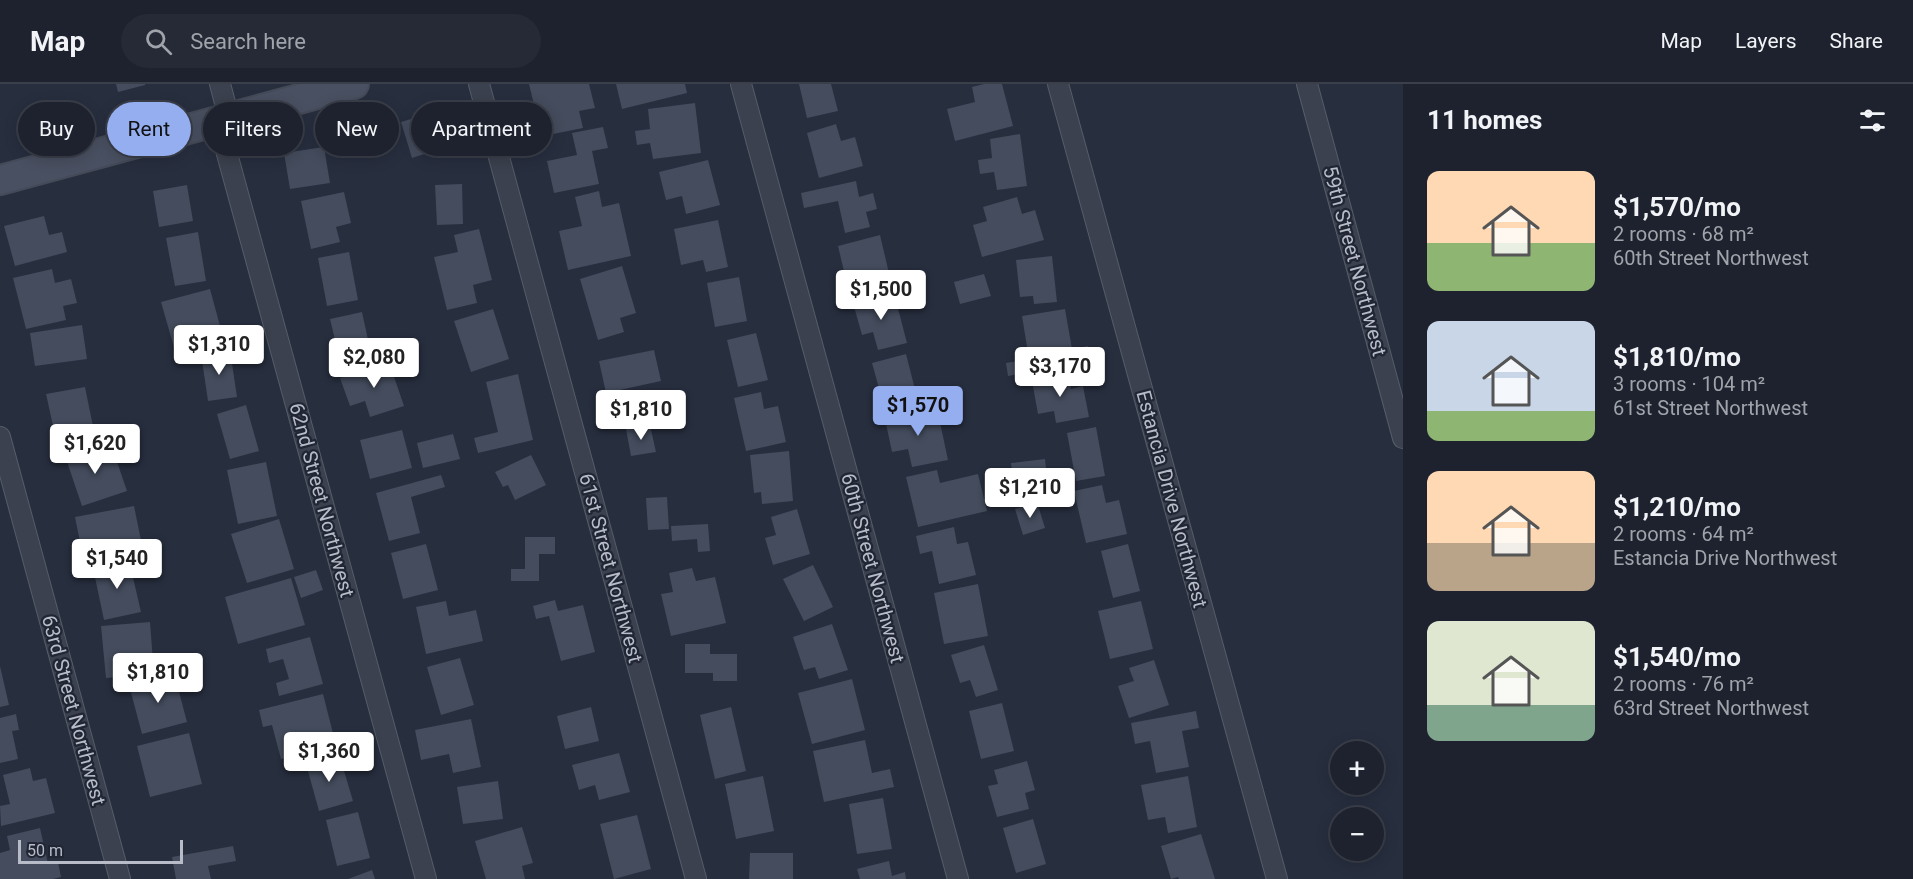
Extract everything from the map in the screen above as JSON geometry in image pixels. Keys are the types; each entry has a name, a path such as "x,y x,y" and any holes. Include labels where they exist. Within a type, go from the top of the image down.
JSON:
{"street":[{"name":"62nd Street Northwest","path":"220,84 222,102"},
{"path":"287,102 354,84"},
{"name":"61st Street Northwest","path":"480,84 696,879"},
{"name":"60th Street Northwest","path":"741,84 958,879"},
{"name":"Estancia Drive Northwest","path":"1058,84 1277,879"},
{"name":"59th Street Northwest","path":"1307,84 1403,438"},
{"path":"0,180 203,125"},
{"name":"62nd Street Northwest","path":"234,156 426,879"},
{"name":"63rd Street Northwest","path":"0,437 120,879"}],"building":[{"path":"116,84 145,84 145,85 118,92"},
{"path":"529,84 589,84 595,108 579,111 583,128 553,134 552,102 533,102"},
{"path":"616,84 685,84 687,93 622,109"},
{"path":"799,84 831,84 838,111 807,118"},
{"path":"1002,84 1013,126 955,141 947,109 975,102 972,87"},
{"path":"695,103 701,153 653,159 650,143 637,145 635,131 650,129 648,109"},
{"path":"411,119 411,155 401,122"},
{"path":"836,124 841,141 855,137 863,166 819,178 807,133"},
{"path":"603,127 608,148 592,151 599,184 554,193 547,161 577,155 572,133"},
{"path":"1020,134 1027,186 997,190 994,172 980,174 978,160 992,158 990,139"},
{"path":"315,148 315,156 326,156 330,183 290,189 284,156 303,156 303,150"},
{"path":"708,160 720,205 686,214 682,196 666,200 659,172"},
{"path":"856,181 859,197 873,193 877,209 866,212 870,227 845,233 838,201 804,208 801,193"},
{"path":"462,184 463,224 437,225 435,185"},
{"path":"187,185 193,221 159,227 153,191"},
{"path":"599,191 602,207 619,203 631,256 568,270 559,231 582,226 575,197"},
{"path":"344,192 351,223 336,227 340,242 311,249 301,201"},
{"path":"1017,197 1022,214 1035,210 1044,240 982,257 973,225 987,221 983,207"},
{"path":"44,216 49,235 62,232 67,252 15,266 4,226"},
{"path":"718,220 728,267 706,272 703,260 681,265 674,229"},
{"path":"479,229 492,280 473,285 477,303 447,310 434,257 458,252 454,235"},
{"path":"198,232 206,281 175,286 166,238"},
{"path":"880,235 892,286 850,297 838,246"},
{"path":"349,252 358,300 327,306 318,258"},
{"path":"1052,256 1057,302 1034,304 1033,296 1020,297 1016,260"},
{"path":"622,266 636,313 620,318 624,332 598,340 580,279"},
{"path":"52,269 55,283 71,279 77,303 63,306 66,320 26,329 13,278"},
{"path":"984,274 991,296 960,304 954,282"},
{"path":"739,277 747,321 715,327 707,283"},
{"path":"210,289 223,337 175,351 161,302"},
{"path":"894,293 907,343 878,350 873,332 862,335 853,303"},
{"path":"493,309 509,359 471,372 454,321"},
{"path":"1065,309 1072,349 1088,346 1091,362 1008,376 1006,363 1029,359 1022,316"},
{"path":"362,312 372,358 341,365 330,319"},
{"path":"82,325 87,359 35,366 30,333"},
{"path":"756,333 768,380 738,387 727,340"},
{"path":"230,350 237,397 208,401 201,354"},
{"path":"654,350 661,381 606,393 599,361"},
{"path":"906,354 918,401 885,410 872,363"},
{"path":"389,362 404,406 370,417 365,401 350,406 340,378"},
{"path":"1068,373 1071,389 1083,386 1089,417 1056,423 1054,411 1038,414 1032,381"},
{"path":"518,374 533,440 478,453 474,438 498,432 486,382"},
{"path":"85,387 95,436 57,444 46,394"},
{"path":"761,392 764,409 778,406 786,442 746,451 734,398"},
{"path":"246,405 259,451 230,459 217,414"},
{"path":"937,408 948,460 912,467 908,449 892,452 885,419"},
{"path":"650,425 656,452 631,456 626,429"},
{"path":"1096,427 1105,476 1076,481 1067,433"},
{"path":"402,430 412,468 370,479 360,440"},
{"path":"453,434 460,459 423,468 417,443"},
{"path":"98,445 102,457 114,453 127,491 82,506 65,456"},
{"path":"789,451 793,501 762,504 761,492 754,493 750,455"},
{"path":"531,455 546,485 515,500 508,485 503,487 495,472"},
{"path":"1045,459 1048,488 1014,491 1011,463"},
{"path":"266,462 277,516 238,524 227,470"},
{"path":"937,470 940,483 978,474 987,511 918,527 906,477"},
{"path":"441,475 445,487 411,497 420,533 389,541 376,493"},
{"path":"1102,485 1106,503 1119,500 1127,534 1086,543 1074,491"},
{"path":"667,497 669,529 648,530 646,498"},
{"path":"1037,502 1045,528 1023,535 1015,509"},
{"path":"134,506 143,550 84,562 75,517"},
{"path":"797,509 810,554 773,565 765,538 776,535 771,517"},
{"path":"279,519 294,569 247,583 231,534"},
{"path":"708,524 710,551 698,552 697,539 672,541 671,526"},
{"path":"954,527 957,544 968,542 976,575 939,584 932,551 920,554 916,536"},
{"path":"525,537 555,537 555,554 539,554 539,581 511,581 511,569 525,569"},
{"path":"426,544 438,590 403,599 391,553"},
{"path":"1128,544 1140,591 1113,598 1101,551"},
{"path":"129,560 141,612 104,620 93,568"},
{"path":"813,565 833,607 804,621 783,579"},
{"path":"692,568 696,581 715,577 726,623 671,636 661,594 673,592 669,573"},
{"path":"316,570 323,590 301,598 294,577"},
{"path":"291,578 305,625 238,644 225,597"},
{"path":"978,584 988,636 944,644 934,593"},
{"path":"555,600 558,611 583,605 595,652 561,661 549,616 536,619 533,606"},
{"path":"446,601 449,616 476,610 483,641 426,654 416,607"},
{"path":"1141,601 1153,649 1110,659 1098,611"},
{"path":"150,622 154,674 106,678 101,626"},
{"path":"832,624 848,670 819,679 815,667 804,670 793,637"},
{"path":"310,637 323,684 279,696 276,683 289,679 283,659 269,663 266,649"},
{"path":"685,644 710,644 710,654 737,654 737,681 713,681 713,673 685,673"},
{"path":"984,645 998,690 976,697 970,680 960,683 951,655"},
{"path":"460,658 474,705 441,715 427,667"},
{"path":"1154,660 1169,705 1129,718 1118,686 1134,681 1129,668"},
{"path":"0,666 9,705 0,707"},
{"path":"174,673 187,722 142,734 129,685"},
{"path":"852,679 865,730 812,744 798,693"},
{"path":"323,694 336,745 281,759 272,725 263,727 259,710"},
{"path":"1002,703 1014,751 981,759 969,711"},
{"path":"591,707 599,741 565,749 557,716"},
{"path":"731,707 746,771 715,779 700,715"},
{"path":"1196,711 1199,728 1182,731 1189,767 1156,773 1150,741 1135,744 1131,723"},
{"path":"16,714 19,730 12,731 18,759 0,763 0,718"},
{"path":"471,719 481,767 453,773 449,754 421,760 415,730"},
{"path":"189,733 202,784 150,797 137,746"},
{"path":"865,740 872,773 890,769 894,787 824,802 813,751"},
{"path":"619,753 630,792 599,800 595,785 579,790 572,765"},
{"path":"339,754 353,801 319,811 306,764"},
{"path":"1027,761 1035,790 1025,793 1029,809 997,817 988,786 998,784 994,770"},
{"path":"30,768 33,781 46,778 55,813 1,826 0,806 10,804 3,775"},
{"path":"763,776 774,831 736,839 725,784"},
{"path":"1188,776 1197,827 1168,833 1165,817 1148,820 1141,785"},
{"path":"498,781 503,819 463,824 457,787"},
{"path":"883,798 892,849 857,854 849,804"},
{"path":"358,812 370,858 337,866 326,820"},
{"path":"637,815 651,869 614,879 600,824"},
{"path":"1033,819 1046,864 1016,873 1003,828"},
{"path":"522,827 533,863 522,866 525,879 486,879 475,841"},
{"path":"40,828 48,864 58,862 61,877 0,879 0,853 10,850 7,836"},
{"path":"1201,834 1215,879 1179,879 1178,877 1171,879 1161,846"},
{"path":"233,846 236,861 208,866 211,879 176,879 172,857"},
{"path":"750,853 793,853 793,879 749,879"},
{"path":"889,861 892,876 905,872 906,879 860,879 857,869"},
{"path":"372,870 375,879 348,879"}]}
